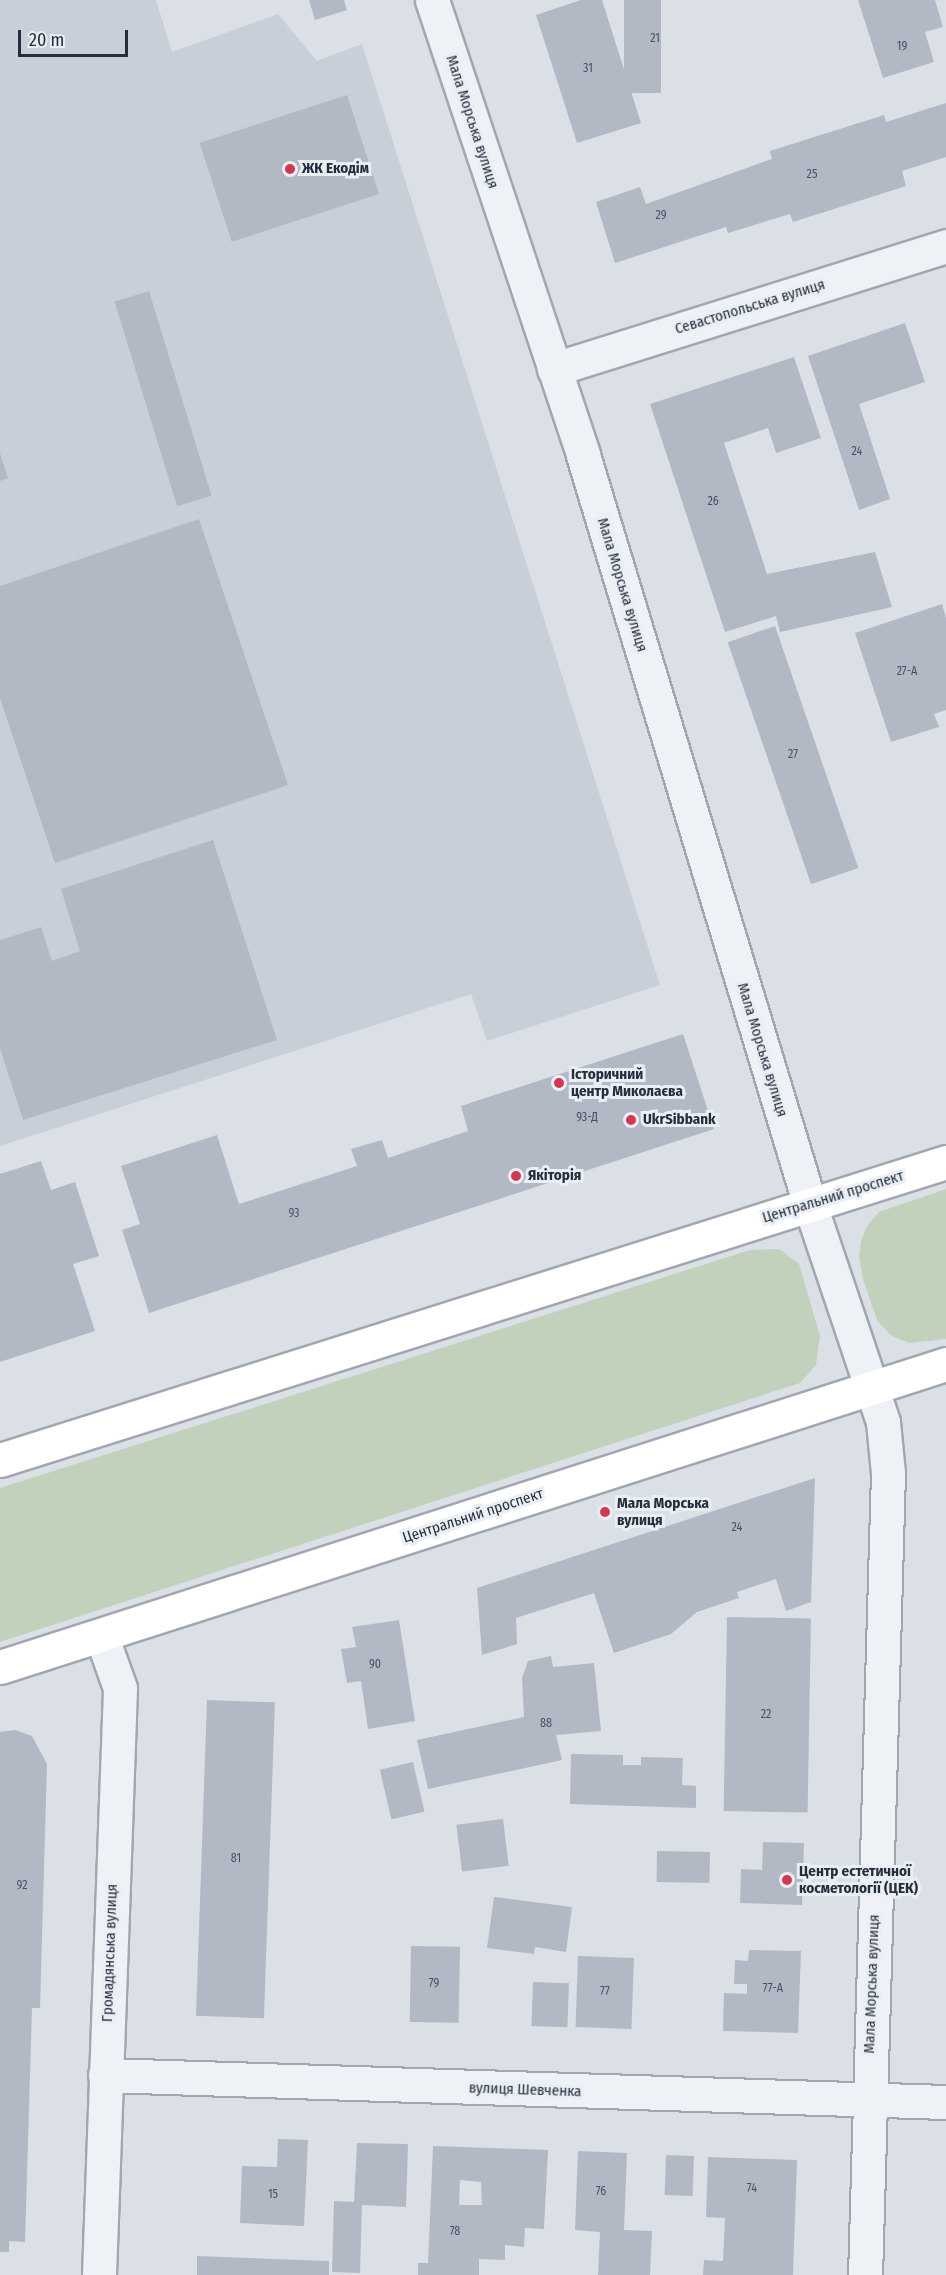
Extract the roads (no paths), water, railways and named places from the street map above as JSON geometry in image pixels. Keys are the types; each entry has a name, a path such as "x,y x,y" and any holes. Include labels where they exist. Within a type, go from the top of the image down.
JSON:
{"main road":[{"name":"Центральний проспект","path":"0,1460 946,1162"},
{"name":"Центральний проспект","path":"0,1667 946,1364"}],"street":[{"name":"Мала Морська вулиця","path":"432,0 554,369 810,1205 883,1422 888,1473 868,2102 866,2275"},
{"name":"Севастопольська вулиця","path":"554,369 946,246"},
{"name":"Громадянська вулиця","path":"99,2275 120,1688 101,1635"},
{"name":"вулиця Шевченка","path":"105,2075 868,2102 946,2102"}],"place":[{"name":"ЖК Екодім","path":"290,169"},
{"name":"Історичний центр Миколаєва","path":"559,1083"},
{"name":"UkrSibbank","path":"631,1120"},
{"name":"Якіторія","path":"516,1176"},
{"name":"Мала Морська вулиця","path":"605,1512"},
{"name":"Центр естетичної косметології (ЦЕК)","path":"787,1880"}]}
